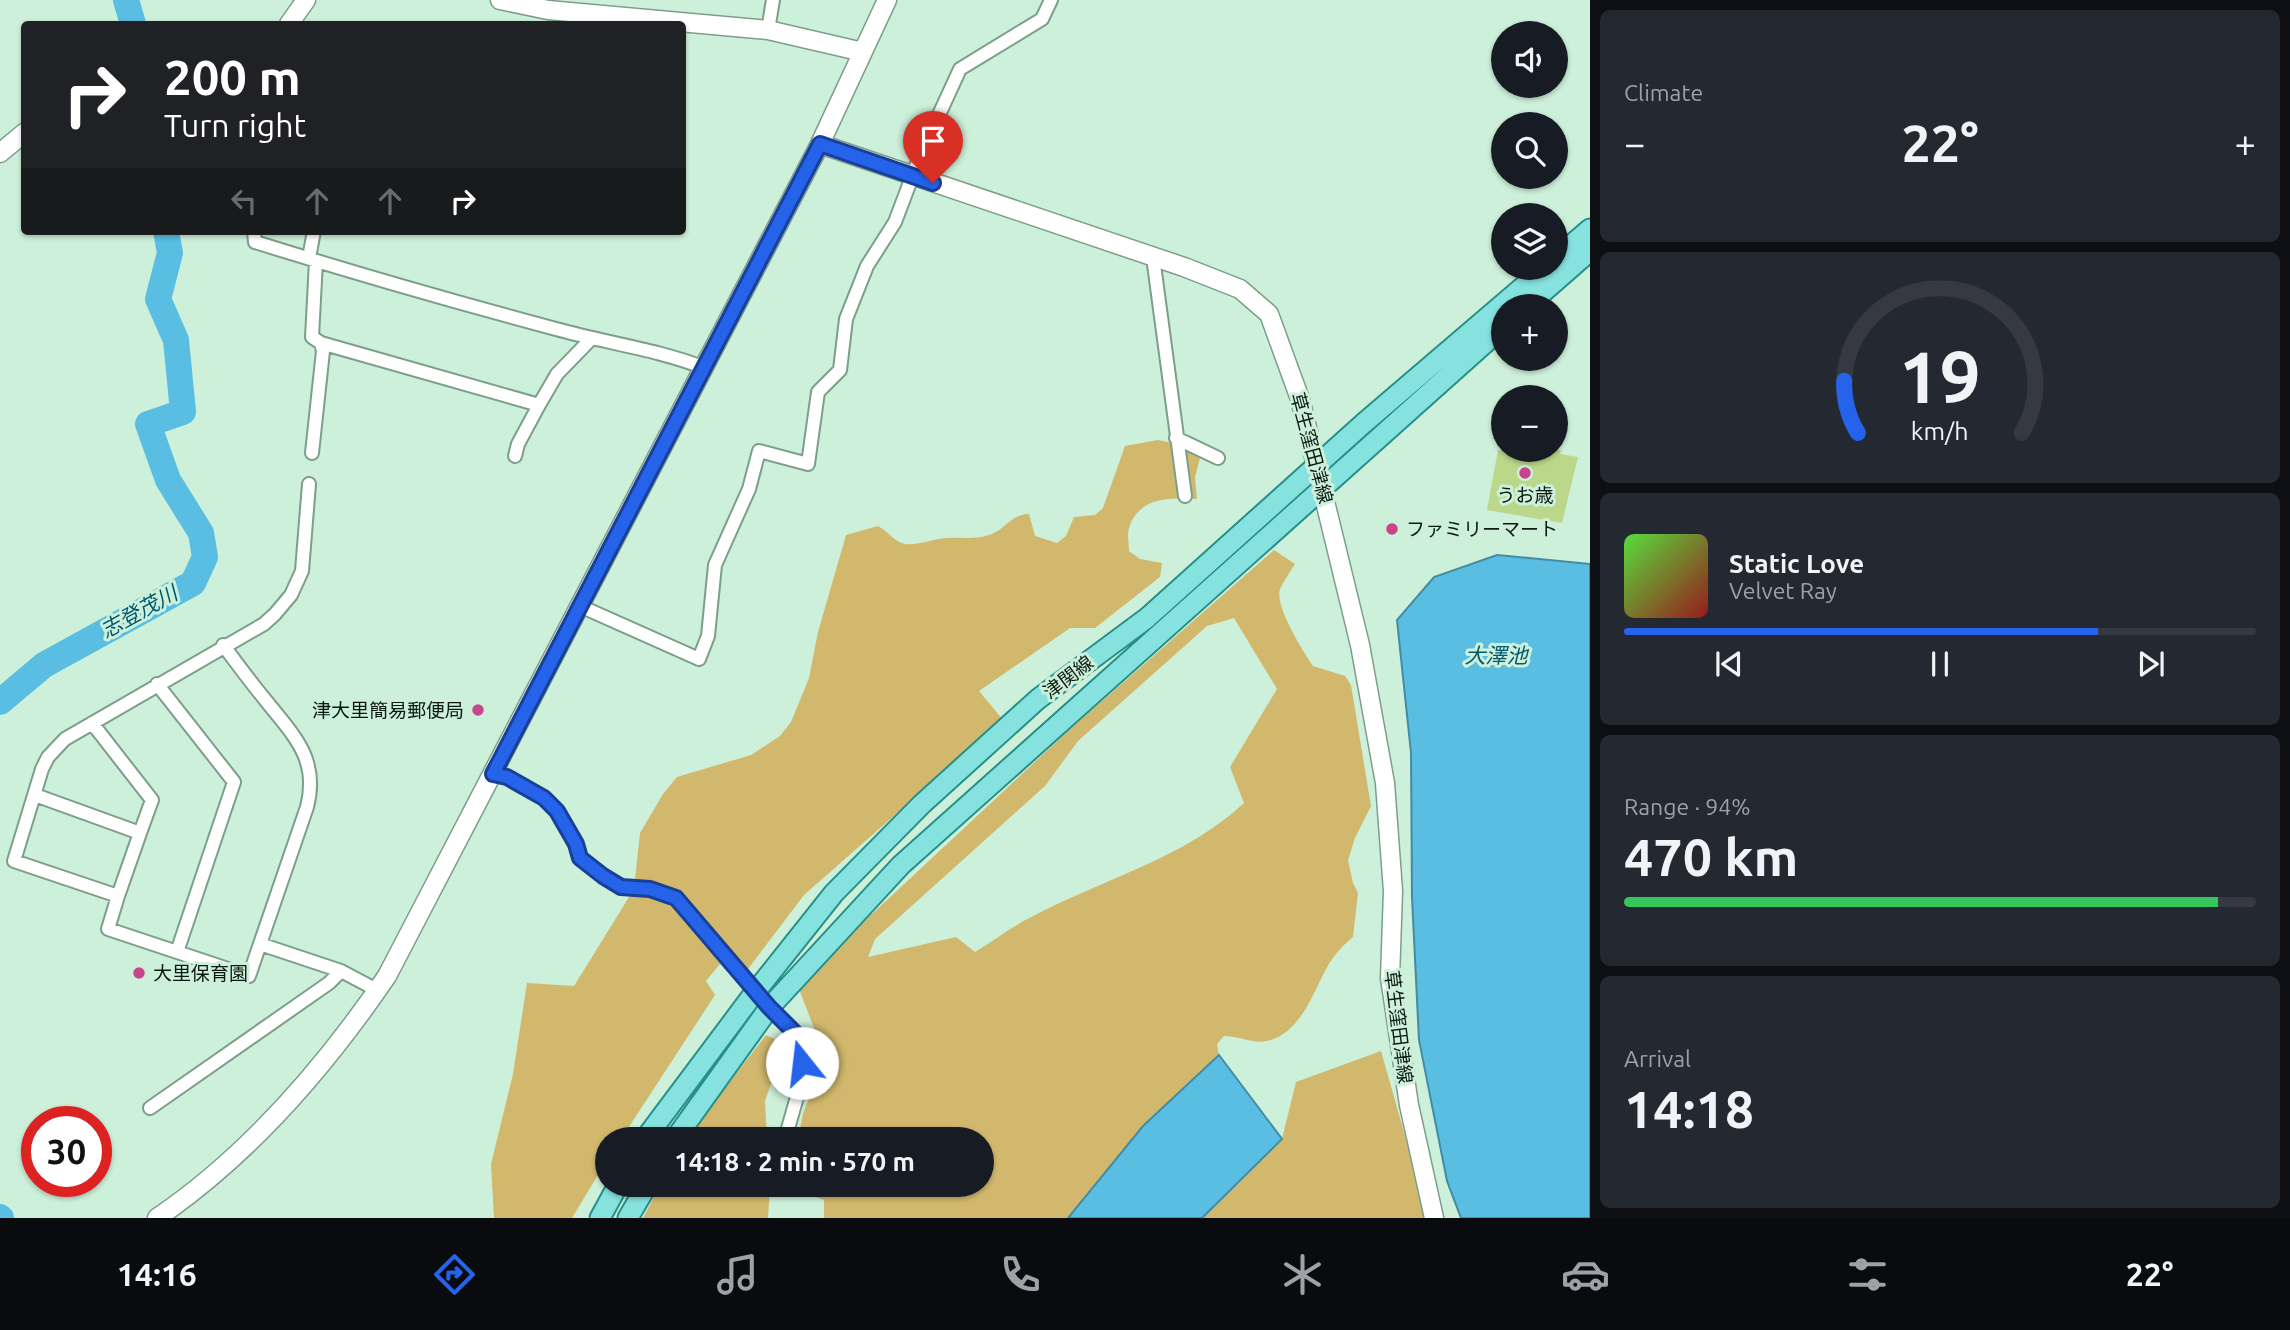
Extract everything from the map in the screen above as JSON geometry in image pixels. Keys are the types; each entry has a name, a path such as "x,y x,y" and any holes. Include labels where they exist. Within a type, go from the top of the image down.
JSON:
{"main road":[{"path":"291,21 306,0"},
{"path":"500,0 768,30 863,52"},
{"path":"157,1218 267,1126 377,990 419,917 705,368 820,144 887,0"},
{"path":"0,153 21,136"},
{"name":"草生窪田津線","path":"820,144 1240,289 1269,314 1289,362 1323,487 1360,645 1385,783 1393,891 1390,978 1409,1105 1434,1218"},
{"path":"1568,248 1590,229"},
{"path":"1541,294 1590,251"},
{"name":"津関線","path":"654,1127 755,991 834,893 922,804 1038,699 1147,618 1531,280"},
{"name":"津関線","path":"684,1127 769,1007 901,865 1286,525 1323,487 1491,338"},
{"path":"600,1218 611,1197"},
{"path":"628,1218 640,1197"}],"street":[{"path":"768,30 773,0"},
{"path":"580,606 699,659 708,636 715,565 749,489 759,451 808,464 818,392 840,370 846,318 867,266 895,222 912,176 960,69 1042,19 1051,0"},
{"path":"254,235 255,242 312,260 592,338 668,354 705,368"},
{"path":"314,235 312,337 321,343 539,405"},
{"path":"1153,257 1175,438 1185,496"},
{"path":"515,456 518,444 557,374 592,338"},
{"path":"312,453 323,351 321,343"},
{"path":"1175,438 1218,458"},
{"path":"118,896 14,861 48,757 65,739 223,645 264,624 286,603 297,584 304,554 309,484"},
{"path":"92,723 152,800 108,929 249,976 307,807 310,774 298,739 223,645"},
{"path":"157,684 234,782 177,952"},
{"path":"493,774 507,777 544,798 557,811 576,844 580,858 603,876 621,887 650,889 676,898 769,1007 804,1042 801,1083 788,1127"},
{"path":"35,795 140,833"},
{"path":"260,944 341,971 377,990"},
{"path":"150,1108 329,983 341,971"}],"shaded area":[{"path":"1158,440 1191,447 1201,454 1195,477 1197,499 1167,499 1148,504 1140,510 1129,528 1129,551 1140,559 1162,563 1160,577 1095,628 1070,628 979,691 1003,720 804,895 748,969 720,964 706,981 715,995 629,1127 595,1127 595,1180 572,1218 494,1218 491,1164 513,1074 527,983 574,986 634,889 640,833 663,794 677,777 751,755 780,736 791,722 809,678 818,632 846,535 878,526 905,544 943,538 981,537 992,534 1018,516 1029,514 1035,536 1057,543 1066,536 1074,517 1095,515 1103,508 1125,446"},
{"path":"1274,550 1295,564 1280,589 1281,606 1290,628 1313,666 1345,676 1351,685 1371,806 1355,838 1348,860 1358,893 1353,937 1331,961 1303,1013 1288,1031 1262,1042 1224,1036 1217,1044 1219,1055 1143,1126 1068,1218 824,1218 824,1200 815,1197 994,1197 994,1127 800,1127 803,1113 826,1059 797,984 1068,731","holes":["1234,618 1277,689 1230,767 1244,803 1221,822 1171,853 1027,919 975,952 956,937 868,957 875,939 1045,786 1078,741 1207,626"]},
{"path":"766,1035 785,1044 765,1101 766,1127 695,1127"},
{"path":"1381,1051 1422,1196 1425,1218 1202,1218 1282,1139 1296,1082"},
{"path":"654,1197 769,1197 768,1218 643,1218"}],"water":[{"name":"大澤池","path":"1497,555 1590,564 1590,1218 1461,1218 1447,1181 1419,1040 1412,897 1411,753 1397,620 1434,577"},
{"path":"1219,1055 1282,1139 1202,1218 1068,1218 1143,1126"}],"building":[{"path":"1568,455 1578,457 1562,523 1487,510 1496,462 1568,462"}],"waterway":[{"name":"志登茂川","path":"126,0 132,21"},
{"name":"志登茂川","path":"0,702 44,665 193,583 205,557 201,533 168,480 148,424 183,412 176,340 158,299 170,253 167,235"}],"place":[{"name":"うお歳","path":"1525,473"},
{"name":"ファミリーマート","path":"1392,529"},
{"name":"津大里簡易郵便局","path":"478,710"},
{"name":"大里保育園","path":"139,973"}],"route":[{"path":"802,1063 804,1042 769,1007 676,898 650,889 621,887 603,876 580,858 576,844 557,811 544,798 507,777 493,774 520,717 643,487 820,144 933,183"}]}
